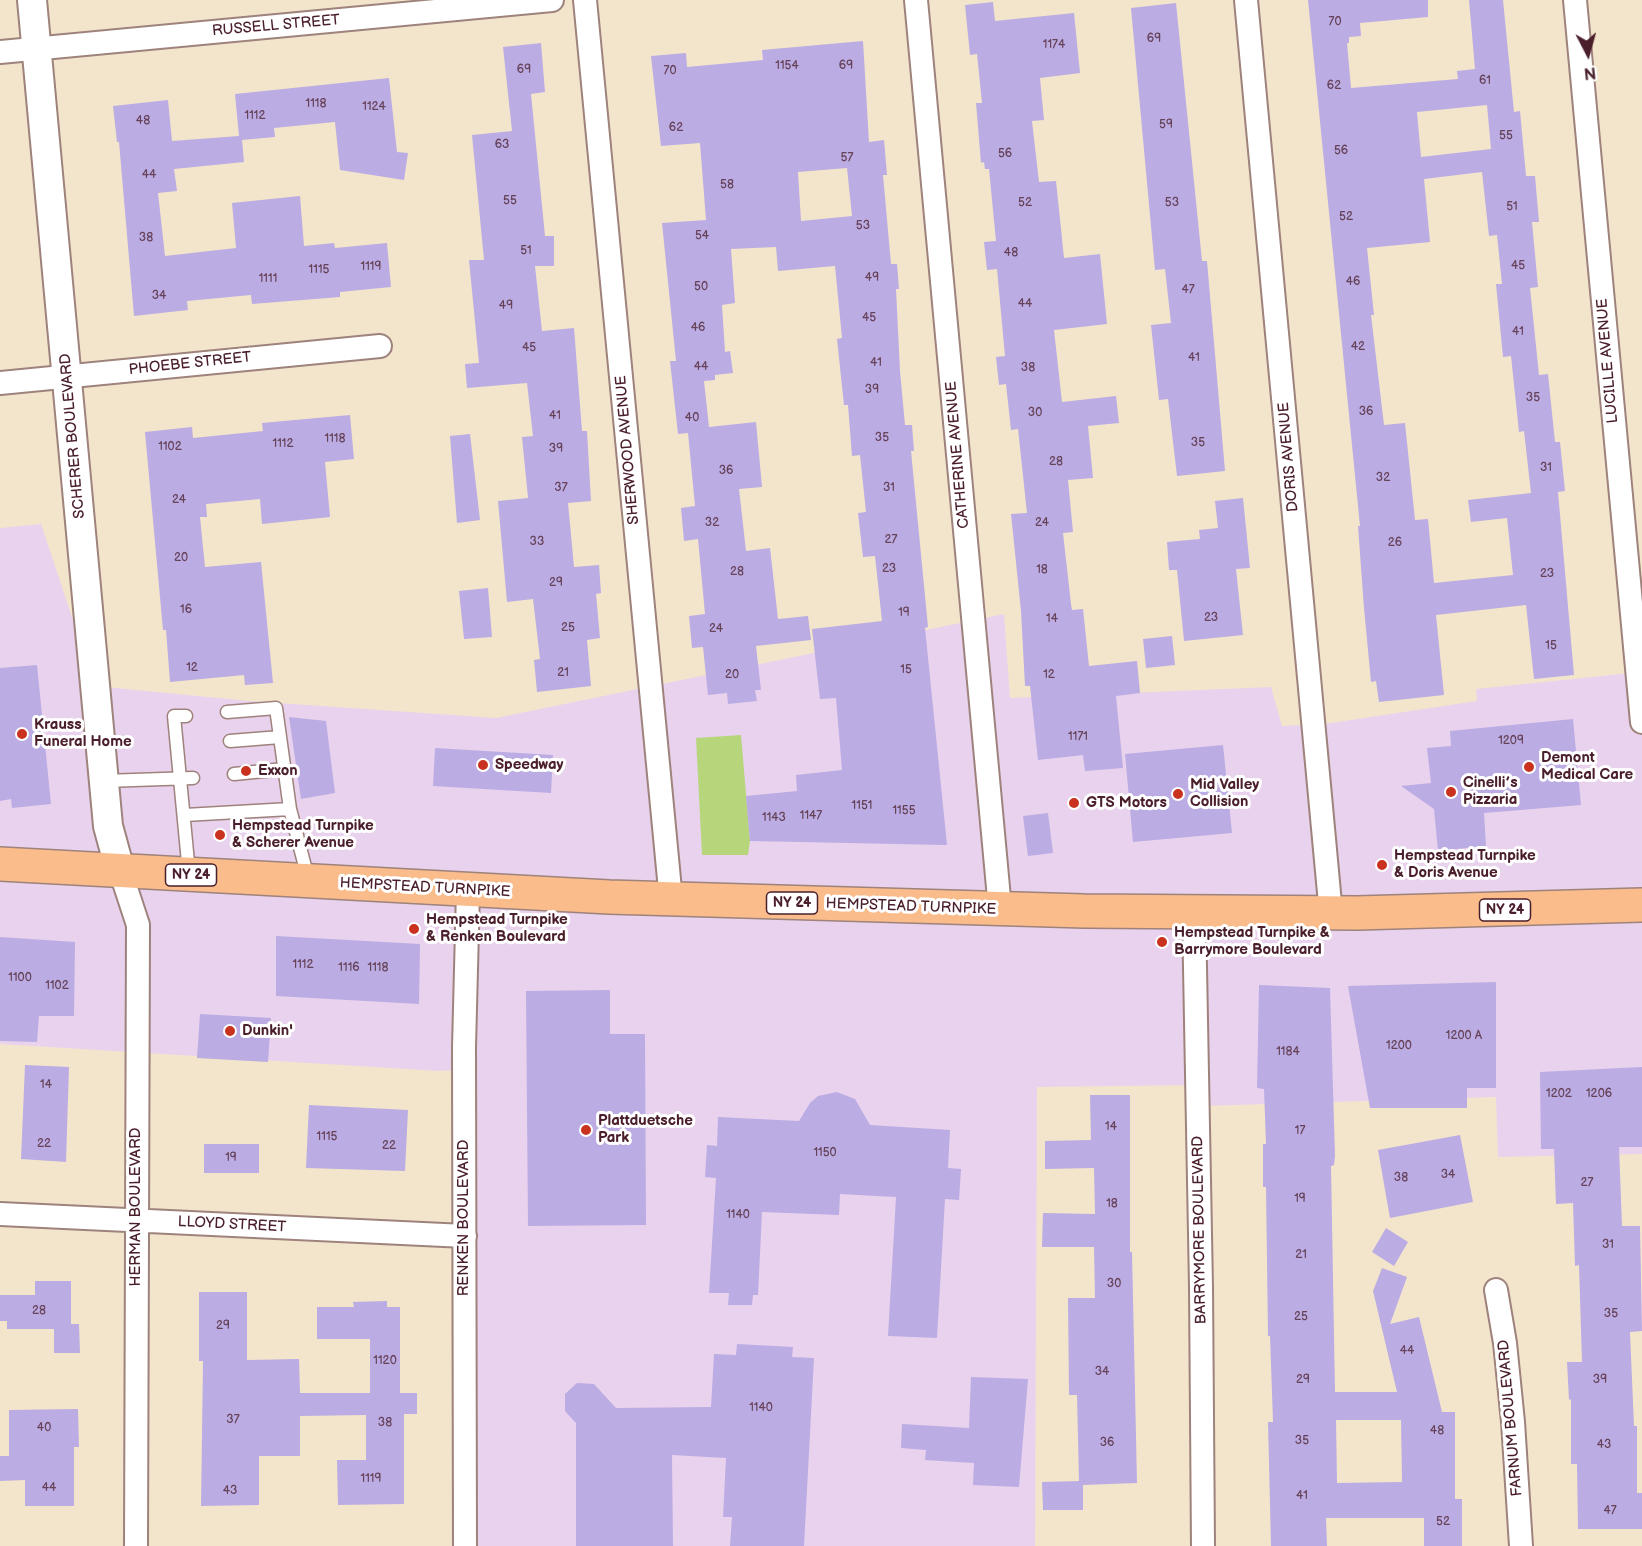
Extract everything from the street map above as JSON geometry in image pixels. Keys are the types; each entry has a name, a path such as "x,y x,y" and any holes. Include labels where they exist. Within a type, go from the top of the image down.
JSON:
{"main road":[{"name":"HEMPSTEAD TURNPIKE","path":"0,864 468,891 671,900 1194,914 1331,914 1571,909 1642,905"}],"street":[{"name":"SCHERER BOULEVARD","path":"32,0 108,826 120,870"},
{"name":"RUSSELL STREET","path":"0,52 487,3 552,0"},
{"name":"SHERWOOD AVENUE","path":"585,0 671,900"},
{"name":"CATHERINE AVENUE","path":"916,0 999,909"},
{"name":"DORIS AVENUE","path":"1246,0 1331,914"},
{"name":"LUCILLE AVENUE","path":"1575,0 1642,722"},
{"name":"PHOEBE STREET","path":"0,383 380,346"},
{"name":"HERMAN BOULEVARD","path":"120,870 138,925 135,1220 136,1546"},
{"name":"RENKEN BOULEVARD","path":"465,1546 464,1047 468,891"},
{"name":"BARRYMORE BOULEVARD","path":"1194,914 1201,1275 1203,1546"},
{"name":"LLOYD STREET","path":"0,1214 465,1236"},
{"name":"FARNUM BOULEVARD","path":"1496,1290 1505,1343 1513,1422 1521,1546"}],"lane":[{"path":"227,712 276,708 290,809 309,882"},
{"path":"186,716 174,716 183,745 187,779 185,815 189,874"},
{"path":"230,741 280,737"},
{"path":"234,774 284,769"},
{"path":"104,781 187,779"},
{"path":"185,815 290,809"}],"shaded area":[{"path":"41,524 95,686 249,701 496,718 1004,614 1010,698 1271,687 1282,726 1324,724 1477,701 1476,689 1631,673 1642,642 1642,1154 1498,1157 1496,1097 1202,1106 1200,1085 1037,1087 1035,1546 464,1546 458,1070 439,1071 0,1044 0,528"}],"green space":[{"path":"741,735 750,841 748,855 702,855 696,738"}],"building":[{"path":"1308,0 1428,0 1428,17 1360,23 1361,36 1349,37 1349,43 1347,43 1351,88 1458,79 1457,71 1475,69 1469,0 1503,0 1514,112 1520,111 1526,176 1535,176 1539,222 1532,222 1538,287 1530,288 1539,375 1548,374 1555,442 1560,442 1565,491 1558,492 1574,675 1534,679 1526,605 1436,615 1444,695 1379,702 1376,681 1371,682 1358,526 1360,526","holes":["1487,105 1491,149 1421,157 1417,112","1482,172 1489,236 1497,235 1502,284 1496,284 1503,357 1511,356 1519,432 1524,431 1531,493 1468,500 1471,522 1507,518 1513,575 1434,583 1428,519 1415,520 1405,423 1384,425 1371,315 1374,315 1367,248 1430,242 1424,179"]},
{"path":"993,2 995,21 1074,13 1080,73 1040,78 1044,120 1032,121 1039,182 1056,181 1064,258 1100,254 1107,324 1054,330 1062,402 1116,396 1119,423 1088,426 1093,478 1068,480 1073,532 1063,533 1072,610 1083,609 1089,666 1137,661 1140,693 1116,696 1123,768 1085,771 1083,755 1038,760 1030,686 1025,686 1021,611 1011,514 1027,513 1018,429 1011,430 1006,384 999,385 996,357 1005,356 997,269 987,270 984,242 996,241 989,169 985,169 984,162 981,163 976,103 982,103 977,54 970,55 965,5"},
{"path":"1176,3 1202,261 1207,261 1225,471 1177,476 1168,399 1159,400 1151,325 1171,323 1165,269 1155,270 1131,8"},
{"path":"863,41 869,142 884,140 887,175 883,175 891,264 897,264 900,371 905,425 912,425 914,451 911,451 928,627 925,628 947,845 750,841 746,796 797,791 796,775 842,770 836,698 820,699 812,629 882,621 875,556 863,557 858,513 866,512 860,455 852,456 848,405 844,405 837,339 842,338 835,266 778,271 776,247 731,249 735,303 722,305 725,352 730,351 733,373 715,375 715,380 704,381 709,427 756,422 762,487 739,489 746,551 770,548 778,619 808,616 811,640 756,646 761,690 755,690 757,701 728,704 727,693 708,695 703,647 692,648 689,616 705,614 698,539 684,541 681,508 695,506 688,433 678,434 670,361 676,361 662,223 706,220 700,143 661,146 651,56 686,53 687,67 763,60 762,50","holes":["847,168 852,216 801,221 798,172"]},
{"path":"541,43 545,92 531,94 545,236 554,236 554,266 535,266 542,331 574,328 582,431 587,431 591,501 568,503 574,567 599,565 601,593 596,594 600,638 587,640 591,686 537,692 534,660 540,659 533,599 507,602 498,501 528,498 522,437 533,436 527,383 467,388 465,364 479,363 469,260 484,260 472,135 512,131 503,47"},
{"path":"389,78 397,152 408,153 404,180 340,170 335,122 274,128 275,137 242,140 244,162 174,169 177,191 158,193 165,256 236,248 232,203 300,196 304,246 334,243 335,248 387,243 391,287 340,292 340,297 252,304 251,295 187,301 188,310 134,316 119,142 117,142 113,106 168,100 172,141 239,136 235,94"},
{"path":"350,415 354,459 325,462 330,517 262,524 260,499 206,504 207,517 200,517 205,567 261,562 273,683 245,685 244,675 170,682 145,432 192,427 193,438 263,431 262,423"},
{"path":"470,434 480,520 457,523 450,436"},
{"path":"1243,498 1250,568 1236,569 1243,635 1184,641 1177,570 1169,570 1167,542 1200,539 1199,530 1218,528 1215,501"},
{"path":"488,588 492,637 464,639 459,591"},
{"path":"1172,636 1175,665 1146,668 1143,639"},
{"name":"Krauss Funeral Home","path":"37,665 51,804 12,808 11,799 0,801 0,668"},
{"path":"289,717 326,721 335,793 301,799"},
{"path":"1573,719 1581,805 1484,813 1486,846 1438,851 1434,809 1401,786 1431,783 1427,748 1451,746 1450,731"},
{"name":"Mid Valley Collision","path":"1223,745 1232,833 1133,842 1125,754"},
{"path":"435,748 553,755 551,793 433,786"},
{"path":"1048,813 1053,853 1028,856 1023,816"},
{"path":"276,936 420,944 419,1004 276,996"},
{"path":"0,937 75,942 74,1016 39,1016 37,1042 0,1041"},
{"path":"1496,982 1496,1088 1467,1088 1467,1108 1370,1108 1348,986"},
{"path":"1259,985 1330,988 1335,1156 1334,1165 1331,1166 1335,1392 1397,1392 1373,1291 1382,1268 1407,1277 1390,1324 1419,1317 1442,1412 1455,1412 1455,1499 1462,1499 1462,1546 1424,1546 1424,1518 1326,1518 1327,1546 1271,1546 1268,1422 1273,1422 1270,1336 1268,1336 1266,1187 1263,1187 1263,1144 1266,1144 1264,1089 1257,1088","holes":["1336,1420 1401,1420 1402,1482 1337,1483"]},
{"name":"Plattduetsche Park","path":"610,990 610,1034 645,1034 646,1225 528,1226 526,991"},
{"path":"200,1014 271,1018 268,1062 197,1058"},
{"path":"25,1065 69,1067 66,1162 21,1159"},
{"path":"1642,1067 1642,1147 1619,1147 1622,1226 1640,1226 1642,1331 1630,1332 1634,1426 1637,1426 1637,1493 1642,1493 1642,1529 1578,1529 1577,1464 1571,1464 1571,1399 1569,1400 1567,1362 1582,1362 1579,1265 1575,1266 1573,1203 1556,1204 1554,1149 1541,1149 1540,1072"},
{"path":"837,1092 855,1099 870,1125 950,1130 948,1168 961,1169 959,1200 945,1199 937,1338 888,1336 896,1197 840,1194 839,1215 762,1212 758,1295 753,1295 752,1305 728,1305 729,1293 709,1293 716,1178 705,1177 707,1145 717,1146 718,1117 799,1121 810,1103 818,1096"},
{"path":"1090,1095 1130,1095 1130,1252 1132,1252 1137,1483 1083,1485 1083,1510 1043,1510 1042,1482 1079,1481 1077,1395 1069,1395 1068,1298 1095,1298 1094,1247 1042,1247 1043,1213 1095,1214 1094,1168 1045,1169 1045,1141 1091,1140"},
{"path":"309,1105 408,1110 405,1171 306,1168"},
{"path":"1460,1135 1473,1202 1390,1218 1378,1150"},
{"path":"204,1144 259,1144 259,1173 204,1173"},
{"path":"1386,1228 1408,1242 1394,1266 1372,1252"},
{"path":"35,1281 71,1281 71,1324 79,1324 80,1353 54,1353 54,1329 7,1329 7,1321 0,1321 0,1295 35,1295"},
{"path":"199,1292 247,1292 247,1360 299,1359 300,1393 370,1393 370,1339 317,1339 317,1307 354,1307 353,1302 387,1301 387,1307 400,1307 400,1393 417,1393 417,1414 404,1414 404,1504 338,1505 337,1460 366,1460 366,1415 300,1416 300,1456 259,1456 259,1505 201,1506 203,1361 199,1361"},
{"path":"737,1344 793,1347 792,1357 814,1358 804,1546 730,1546 732,1517 723,1517 726,1458 672,1455 673,1546 576,1546 576,1423 565,1411 565,1394 577,1383 594,1384 616,1408 711,1407 714,1354 736,1355"},
{"path":"971,1377 1028,1379 1019,1487 973,1485 974,1463 925,1460 926,1450 901,1448 902,1424 969,1428"},
{"path":"78,1409 79,1447 74,1447 74,1506 25,1506 25,1480 0,1481 0,1456 9,1456 9,1410"}],"place":[{"name":"Krauss Funeral Home","path":"22,734"},
{"name":"Speedway","path":"483,765"},
{"name":"Demont Medical Care","path":"1529,767"},
{"name":"Exxon","path":"246,771"},
{"name":"Cinelli’s Pizzaria","path":"1451,792"},
{"name":"Mid Valley Collision","path":"1178,794"},
{"name":"GTS Motors","path":"1074,803"},
{"name":"Hempstead Turnpike & Scherer Avenue","path":"220,835"},
{"name":"Hempstead Turnpike & Doris Avenue","path":"1382,865"},
{"name":"Hempstead Turnpike & Renken Boulevard","path":"414,929"},
{"name":"Hempstead Turnpike & Barrymore Boulevard","path":"1162,942"},
{"name":"Dunkin'","path":"230,1031"},
{"name":"Plattduetsche Park","path":"586,1130"}]}
